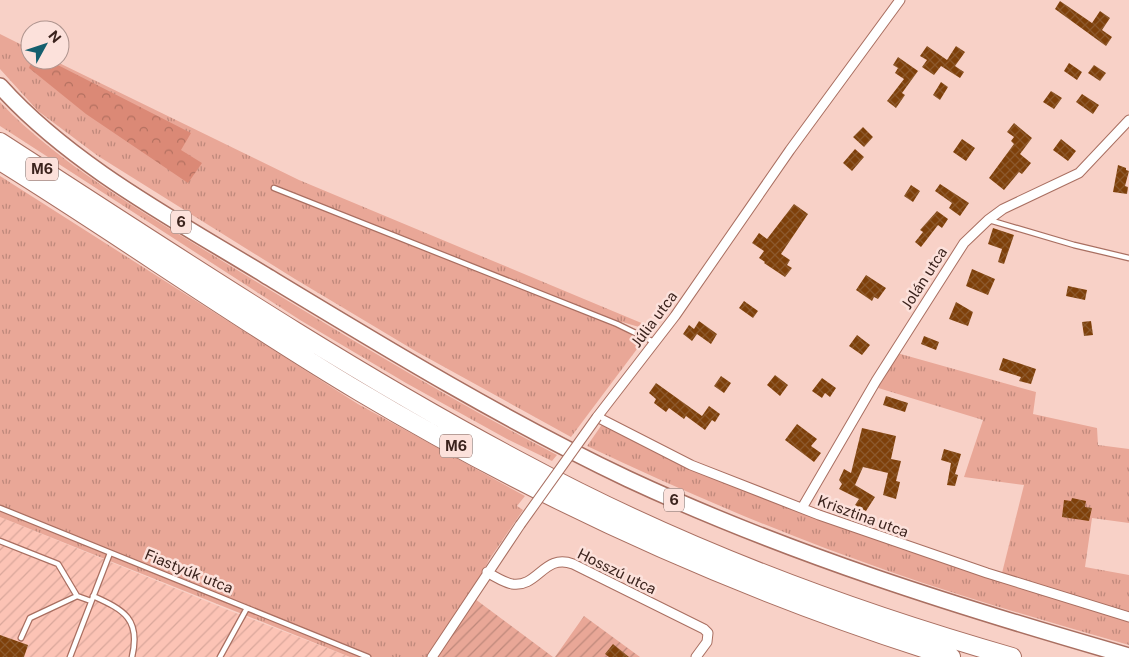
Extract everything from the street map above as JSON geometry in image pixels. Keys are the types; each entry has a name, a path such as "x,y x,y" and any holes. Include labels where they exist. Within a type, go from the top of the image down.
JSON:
{"highway":[{"name":"M6","path":"0,142 207,276 369,377 524,464 660,529 802,587 880,615 1012,657"},
{"name":"M6","path":"0,161 320,368 514,478 653,546 717,573 871,632 951,657"}],"main road":[{"name":"6","path":"0,87 52,136 108,176 398,356 474,400 557,444 688,506 814,557 994,618 1129,656"}],"street":[{"name":"Júlia utca","path":"432,657 476,593 487,572 597,416 675,316 790,150 900,0"},
{"name":"Jolán utca","path":"802,508 876,381 948,265 964,243 988,220 1016,202 1078,173 1129,120"},
{"name":"Krisztina utca","path":"597,416 691,465 802,508 892,542 1129,617"},
{"name":"Hosszú utca","path":"487,572 505,582 521,584 530,580 551,564 565,561 704,629 708,633 707,642 696,657"}],"lane":[{"path":"274,188 617,324 654,342"},
{"path":"988,220 1074,245 1129,258"},
{"name":"Fiastyúk utca","path":"0,508 368,657"},
{"path":"0,541 58,564 77,596 91,601"},
{"path":"70,657 110,553"},
{"path":"21,638 30,618 77,596"},
{"path":"93,596 122,610 131,620 135,636 132,657"},
{"path":"220,657 247,608"}],"shaded area":[{"path":"0,517 233,612 350,657 0,657"}],"green space":[{"path":"0,34 20,44 20,70 70,70 70,68 299,180 651,327 646,329 622,322 620,327 635,335 638,341 637,349 571,437 417,352 295,279 98,156 38,111 0,69"},
{"path":"31,70 68,70 191,133 181,150 202,163 188,183 86,114"},
{"path":"0,102 51,148 78,169 136,208 389,362 514,433 557,455 552,461 507,439 406,383 300,320 0,126"},
{"path":"0,176 358,404 525,496 517,506 523,510 489,560 471,596 429,657 350,657 0,517"},
{"path":"897,353 1036,392 1033,414 1097,428 1098,445 1129,449 1129,523 1092,518 1085,567 1129,575 1129,645 979,601 852,558 737,513 587,446 603,423 691,465 1001,577 1024,485 964,477 983,420 875,387"},
{"path":"471,596 553,657 429,657"},
{"path":"584,616 640,657 555,657"}],"building":[{"path":"1060,1 1092,23 1100,11 1110,18 1102,30 1112,37 1106,46 1055,9"},
{"path":"927,46 947,60 956,46 965,52 955,66 964,72 960,78 941,66 934,75 922,67 927,60 920,56"},
{"path":"898,57 918,71 902,93 905,95 896,108 887,101 904,79 895,73 898,68 893,65"},
{"path":"1069,63 1082,72 1077,80 1064,71"},
{"path":"1094,65 1106,73 1100,81 1088,73"},
{"path":"941,82 948,87 940,100 933,95"},
{"path":"1051,91 1062,98 1054,109 1043,102"},
{"path":"1082,94 1099,105 1093,114 1076,102"},
{"path":"1014,123 1032,138 1020,154 1031,163 1022,174 1019,172 1004,190 989,178 1014,144 1011,141 1014,137 1007,132"},
{"path":"863,127 873,137 864,147 853,137"},
{"path":"962,139 975,148 966,161 953,152"},
{"path":"1061,139 1076,151 1068,161 1053,150"},
{"path":"855,149 864,157 852,171 843,163"},
{"path":"1118,165 1129,171 1125,186 1128,187 1127,194 1113,192"},
{"path":"940,184 969,203 960,216 949,208 952,203 935,191"},
{"path":"911,185 920,191 913,202 904,196"},
{"path":"794,204 808,214 781,254 790,260 787,265 792,268 785,277 759,258 764,251 752,243 759,233 767,239"},
{"path":"937,211 948,219 942,228 938,225 921,247 915,242 923,232 920,230"},
{"path":"993,228 1014,235 1004,264 998,262 1002,249 988,244"},
{"path":"972,269 995,279 988,295 966,286"},
{"path":"866,275 886,288 878,299 874,297 872,301 856,290"},
{"path":"1068,286 1087,290 1085,300 1066,296"},
{"path":"744,301 758,311 753,318 739,308"},
{"path":"956,302 973,312 968,326 949,319"},
{"path":"699,321 717,334 711,344 697,334 692,341 683,334 689,325 694,329"},
{"path":"1091,321 1093,335 1084,336 1082,322"},
{"path":"857,335 870,345 862,355 849,346"},
{"path":"924,336 939,342 936,350 921,344"},
{"path":"1003,358 1036,369 1031,384 1019,381 1021,377 999,370"},
{"path":"775,375 788,385 780,396 767,385"},
{"path":"721,376 731,383 724,393 714,386"},
{"path":"822,378 836,388 830,397 825,393 822,398 812,391"},
{"path":"656,383 702,416 709,406 720,414 715,422 712,420 705,430 686,416 684,419 669,408 666,412 654,403 656,399 649,393"},
{"path":"886,396 908,403 905,412 883,405"},
{"path":"797,424 817,439 811,446 821,453 814,462 785,440"},
{"path":"862,428 896,436 891,459 901,461 896,481 900,482 896,499 883,495 888,473 863,467 855,485 875,497 866,511 855,505 859,499 839,489 842,484 839,480 844,469 851,473"},
{"path":"944,449 961,454 955,474 958,475 955,486 947,485 951,463 941,460"},
{"path":"1072,498 1086,501 1085,507 1092,508 1089,521 1062,517 1064,500 1071,501"},
{"path":"0,635 28,645 24,657 0,657"},
{"path":"613,644 629,657 609,657 605,654"}]}
